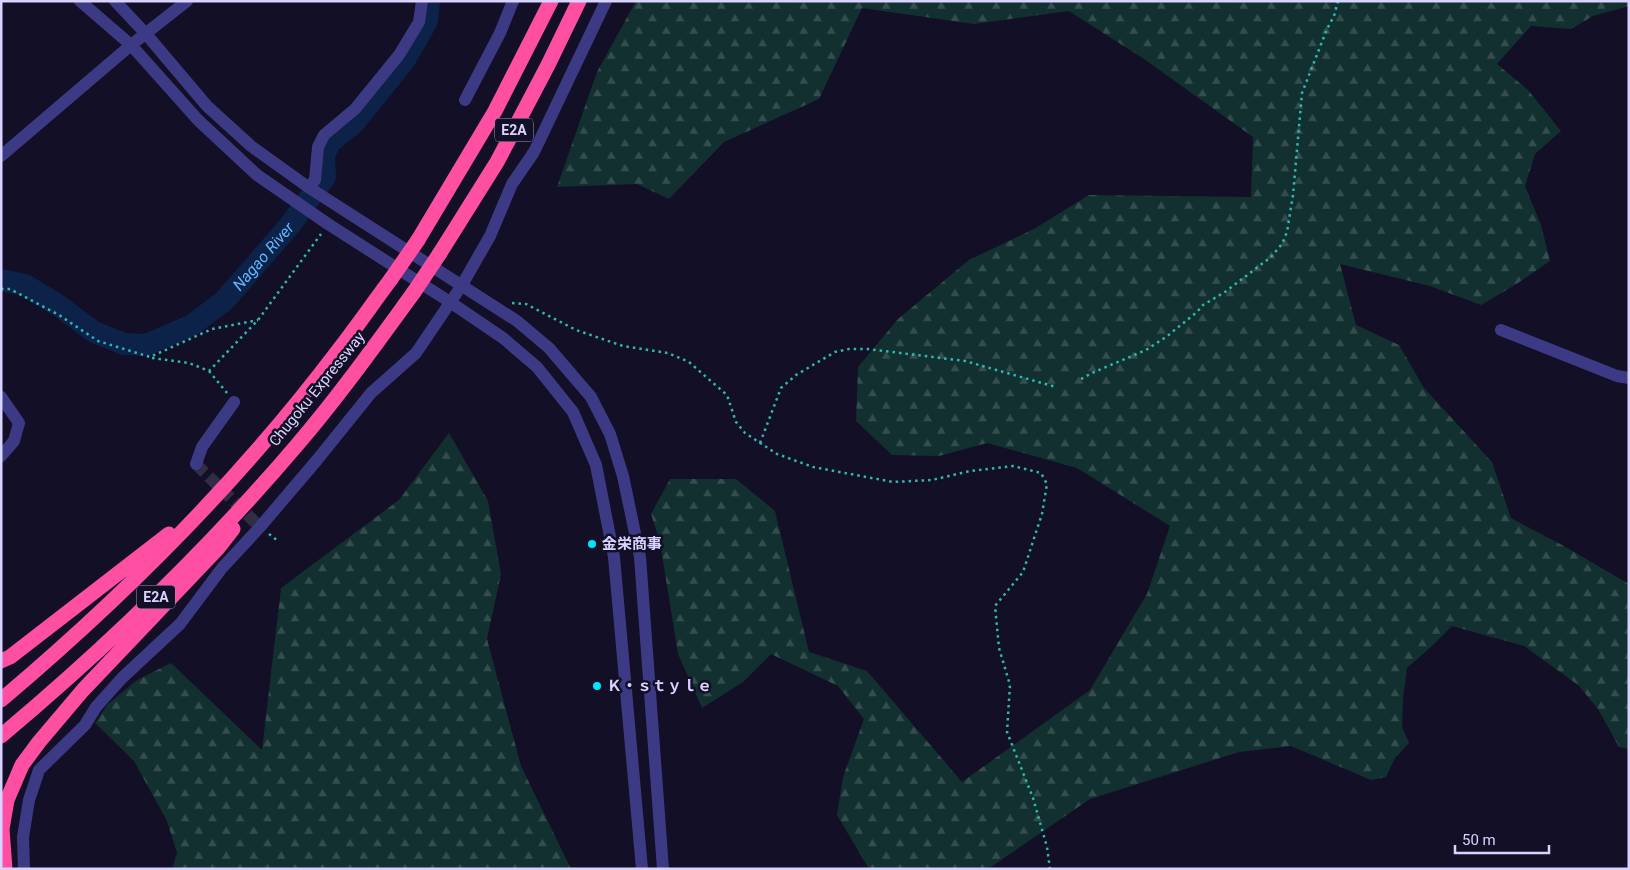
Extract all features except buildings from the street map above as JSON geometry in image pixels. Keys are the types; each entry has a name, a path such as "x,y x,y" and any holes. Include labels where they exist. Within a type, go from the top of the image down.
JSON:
{"highway":[{"name":"Chugoku Expressway","path":"1,700 98,614 159,555 291,410 337,353 418,240 495,111 550,1"},
{"name":"Chugoku Expressway","path":"1,736 110,640 178,575 297,444 358,369 414,292 497,162 579,1"},
{"path":"5,869 2,829 7,800 22,765 83,690 219,547 297,444"},
{"path":"1,661 10,657 207,504"}],"street":[{"path":"80,1 131,45 198,120 257,175 328,224 503,338 537,367 573,412 596,465 614,557 642,869"},
{"path":"115,1 146,34 207,106 251,146 308,187 517,321 549,348 592,397 610,434 623,476 640,556 663,869"},
{"path":"1,156 131,45 187,1"},
{"path":"308,187 315,180 318,147 324,135 355,110 399,55 419,22 422,1"},
{"path":"465,100 500,33 513,1"},
{"path":"24,869 23,837 30,800 39,770 85,725 96,707 122,678 180,624 222,568 260,527 371,393 416,353 462,285 490,236 512,184 534,152 606,1"},
{"path":"1501,330 1617,376 1629,378"},
{"path":"1,397 19,423 14,441 1,456"},
{"path":"196,464 202,447 234,402"}],"path":[{"path":"1081,379 1146,350 1166,337 1197,312 1202,305 1225,292 1271,257 1282,244 1287,232 1293,195 1302,93 1326,29 1334,16 1338,1"},
{"path":"209,371 258,320 328,224"},
{"path":"1,289 10,289 59,315 98,341 150,357 189,363 209,371 234,402"},
{"path":"489,302 526,304 576,330 623,346 668,353 688,362 727,395 736,422 745,433 777,454 813,467 894,482 932,480 970,471 1013,466 1041,473 1047,484 1042,514 1026,564 1023,572 995,606 999,648 1010,685 1007,732 1033,798 1050,869"},
{"path":"150,357 212,328 258,320"},
{"path":"760,443 781,388 796,375 835,352 868,349 965,362 1056,387"}],"green space":[{"path":"636,1 1629,1 1629,6 1593,16 1571,29 1531,26 1497,64 1528,90 1561,131 1535,154 1525,186 1541,225 1550,261 1481,305 1430,286 1340,264 1356,325 1399,345 1424,388 1492,462 1511,518 1629,584 1629,749 1619,747 1598,709 1578,685 1524,646 1452,626 1407,668 1402,727 1409,743 1395,758 1386,777 1371,780 1291,746 1239,752 1090,799 988,869 869,869 837,815 843,777 864,719 838,686 771,654 743,682 702,708 678,654 660,542 651,514 670,479 736,479 775,511 809,652 867,671 962,782 1090,690 1147,594 1170,526 1077,468 987,443 939,456 892,455 856,421 858,367 898,319 969,260 1034,229 1089,195 1251,197 1253,137 1144,59 1069,11 974,24 862,8 819,99 724,142 669,199 637,184 557,187 597,72"},
{"path":"449,433 488,501 501,574 487,639 521,766 571,869 172,869 177,853 167,821 134,761 95,723 108,704 137,680 171,663 262,750 281,588 399,500"}],"waterway":[{"name":"Nagao River","path":"1,280 25,285 58,305 94,332 124,344 146,345 192,325 224,301 290,225 325,177 324,156 330,142 353,124 404,61 427,21 429,1"}],"tunnel":[{"path":"196,464 260,527"}],"place":[{"name":"金栄商事","path":"592,544"},
{"name":"Ｋ・ｓｔｙｌｅ","path":"597,686"}]}
